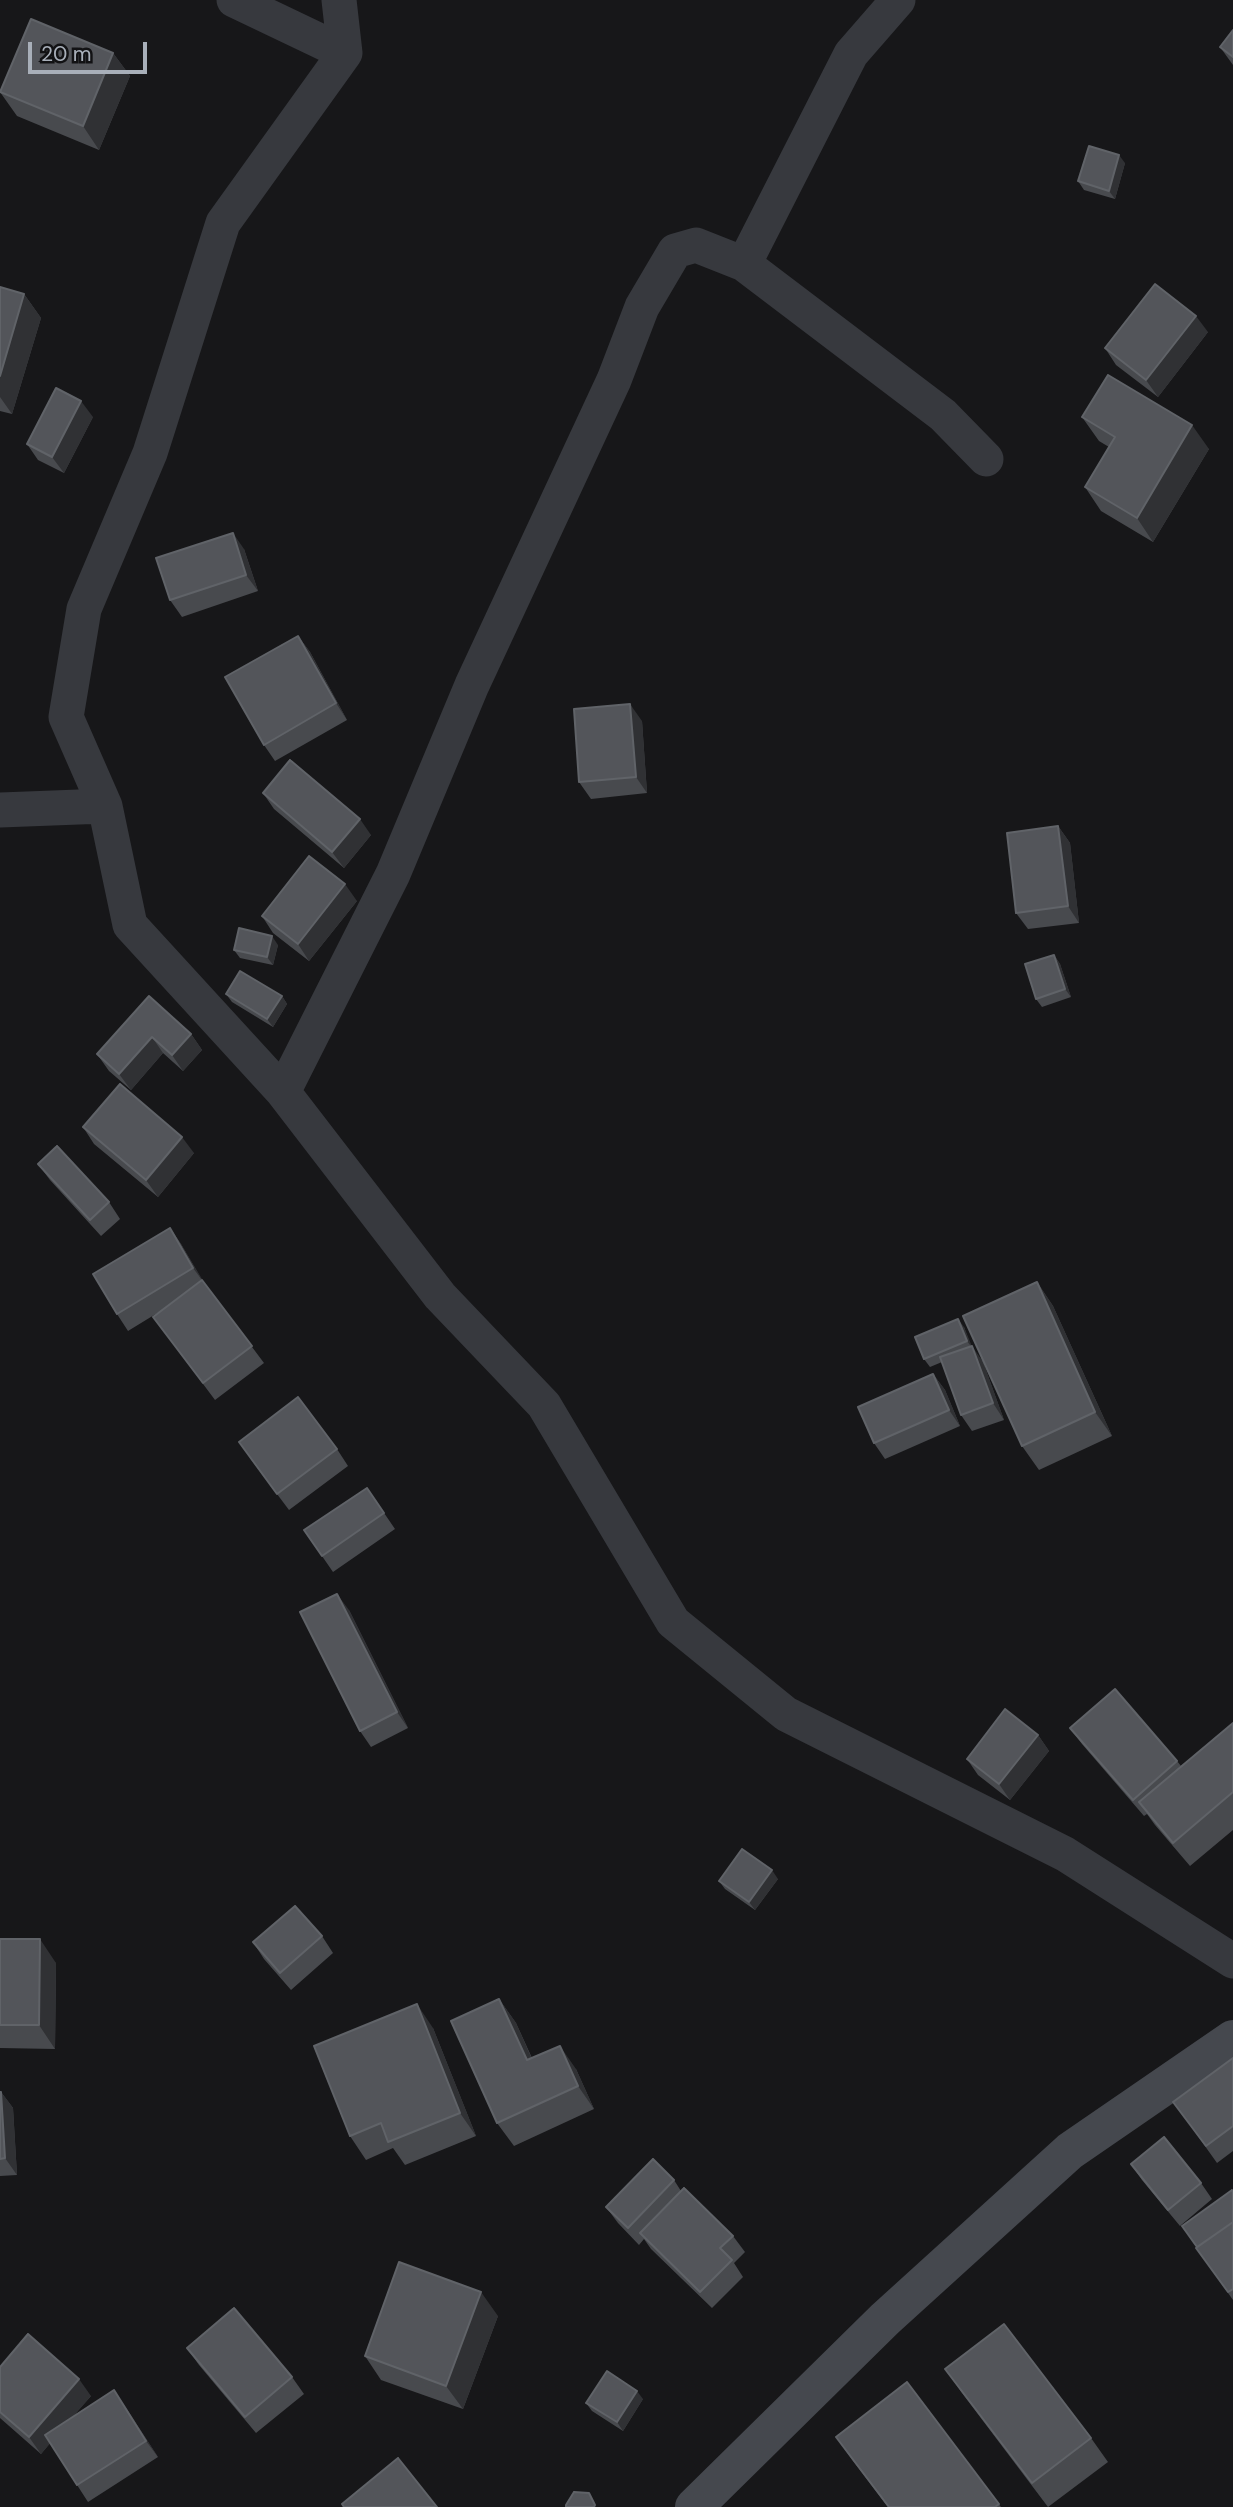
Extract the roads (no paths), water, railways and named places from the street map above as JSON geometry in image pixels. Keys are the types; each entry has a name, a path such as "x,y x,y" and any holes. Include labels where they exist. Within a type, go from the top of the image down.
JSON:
{"main road":[{"path":"694,2507 886,2319 1070,2151 1233,2039"}],"street":[{"path":"234,0 345,53"},
{"path":"339,0 345,53 223,223 150,453 84,609 66,717 105,806 130,925 283,1092 440,1296 544,1405 673,1622 786,1714 1065,1854 1233,1961"},
{"path":"744,264 851,54 898,0"},
{"path":"283,1092 393,874 472,685 614,380 642,307 675,251 696,245 744,264 943,415 986,460"},
{"path":"0,810 105,806"}]}
